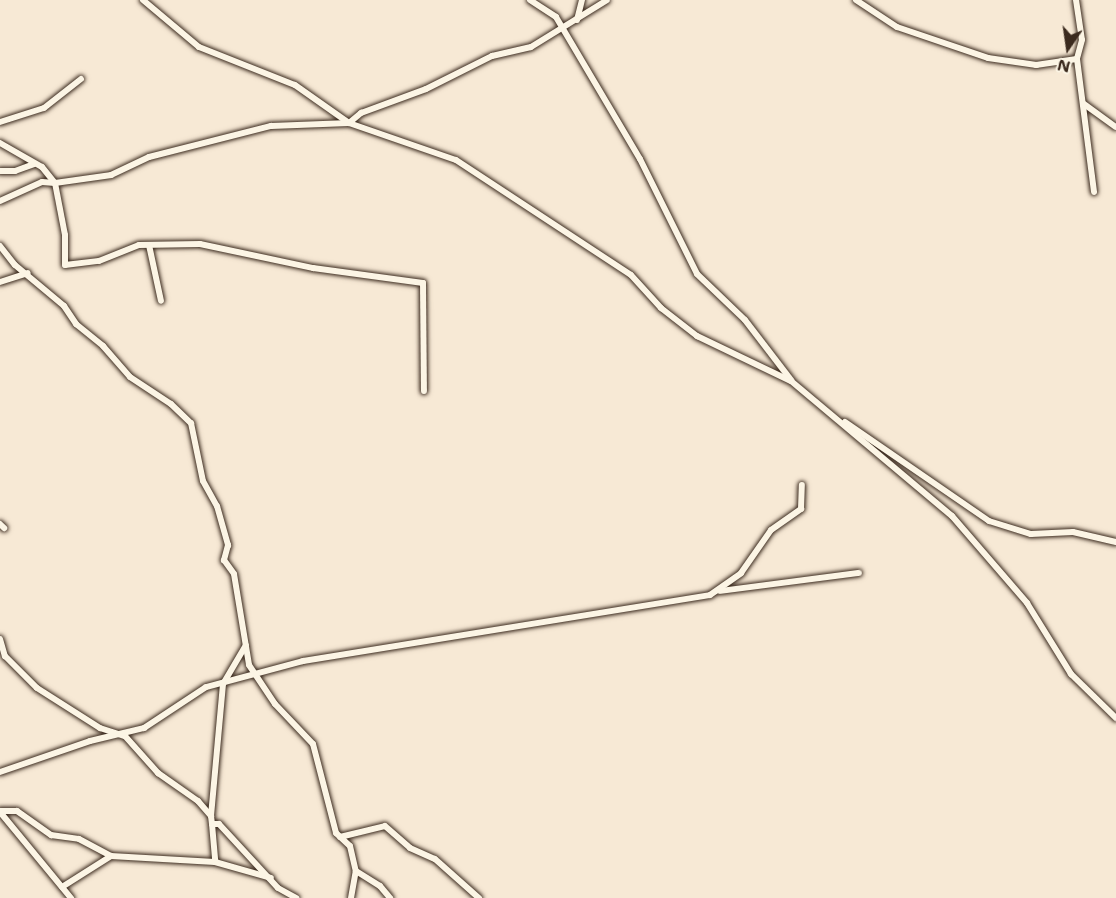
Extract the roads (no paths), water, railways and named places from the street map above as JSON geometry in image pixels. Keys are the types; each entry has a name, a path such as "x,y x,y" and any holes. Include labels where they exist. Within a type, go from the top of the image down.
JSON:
{"street":[{"path":"143,0 199,47 295,85 349,123 456,160 631,275 661,308 697,336 791,381"},
{"path":"530,0 556,17 640,159 697,274 745,320 791,381 952,516 1026,603 1071,674 1116,718"},
{"path":"576,20 582,0"},
{"path":"0,201 42,182 54,183 111,175 149,157 271,126 349,123 361,113 426,88 492,56 531,47 607,0"},
{"path":"856,0 897,27 988,58 1036,65 1077,59"},
{"path":"1076,0 1082,40 1077,59 1094,192"},
{"path":"0,122 44,108 81,79"},
{"path":"1084,104 1116,127"},
{"path":"0,143 34,165 42,167 54,183 65,235 65,264 99,261 128,247 219,246 296,265 423,283 424,391"},
{"path":"0,171 15,171 34,165"},
{"path":"149,245 161,301"},
{"path":"0,246 15,265 29,273 130,377 191,423 203,481 217,506 228,545 224,560 234,574 246,644 254,674 281,711 313,744 340,837 350,846 356,871 351,898"},
{"path":"0,282 29,273"},
{"path":"817,403 989,521 1031,534 1073,532 1116,542"},
{"path":"710,595 741,573 771,530 801,509 802,485"},
{"path":"0,771 116,734 144,728 199,690 224,681 303,661 710,595 753,584 859,573"},
{"path":"0,639 5,656 40,690 116,734 124,735 158,773 195,798 211,816"},
{"path":"215,862 211,816 213,760 222,729 224,681 246,644"},
{"path":"0,811 17,810 51,835 79,839 111,856 215,862 272,878"},
{"path":"0,811 71,898"},
{"path":"212,824 219,824 272,878 282,898"},
{"path":"340,837 385,826 410,848 435,859 456,881 479,898"},
{"path":"62,887 111,856"},
{"path":"356,871 380,886 390,898"},
{"path":"278,888 296,898"}]}
